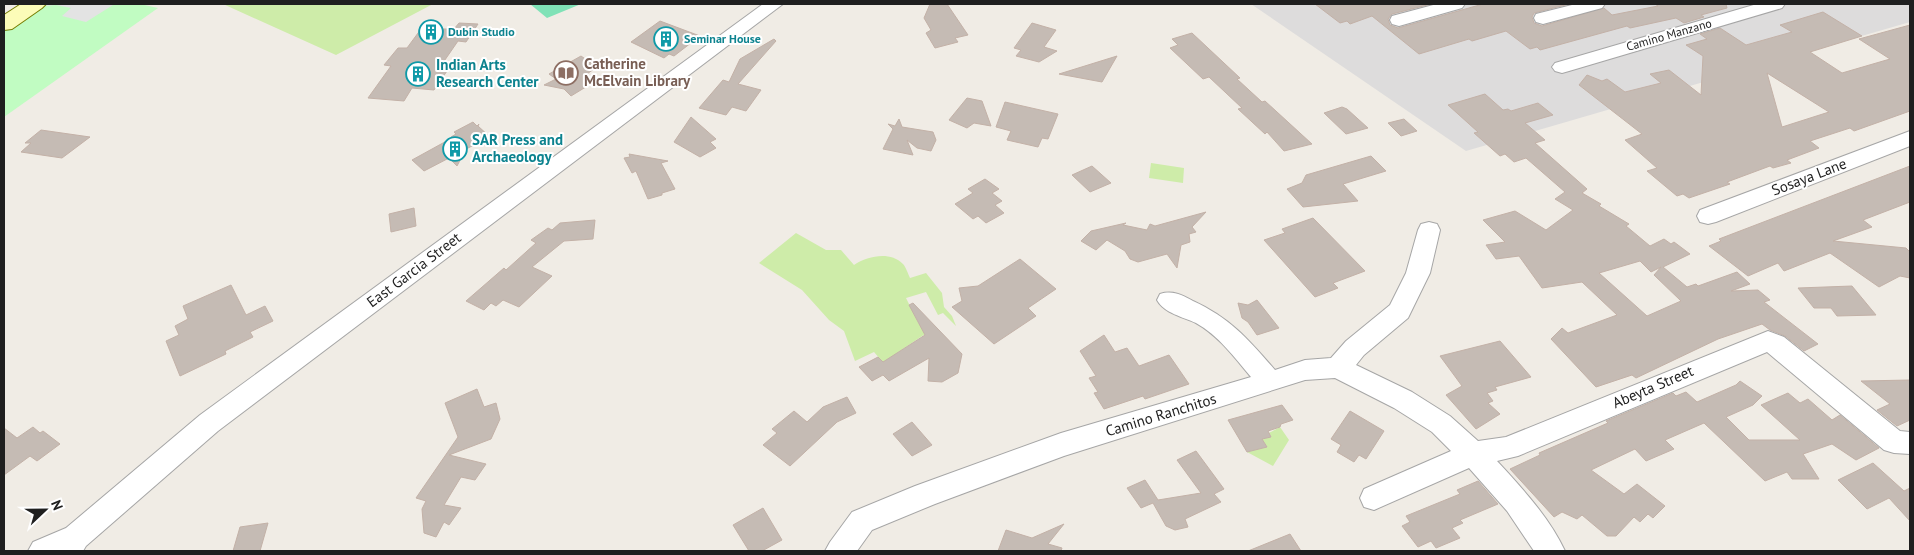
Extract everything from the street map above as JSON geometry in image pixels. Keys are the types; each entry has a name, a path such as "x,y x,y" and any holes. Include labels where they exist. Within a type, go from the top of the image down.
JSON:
{"street":[{"path":"4,24 35,4"},
{"name":"East Garcia Street","path":"43,551 72,544 208,423 774,4"},
{"path":"1543,18 1596,4"},
{"name":"Camino Manzano","path":"1562,67 1776,4"},
{"path":"1399,20 1443,5"},
{"name":"Sosaya Lane","path":"1708,216 1910,138"},
{"path":"1430,230 1418,273 1399,311 1355,348 1338,368 1411,405 1441,424 1473,454 1517,502 1550,551"},
{"path":"1169,300 1206,318 1234,340 1270,382"},
{"name":"Abeyta Street","path":"1374,498 1473,454 1508,448 1768,341 1775,344 1894,442 1910,444"},
{"name":"Camino Ranchitos","path":"840,551 862,521 925,495 1061,445 1305,370 1338,368"}],"shaded area":[{"path":"49,4 113,5 86,22 62,16 71,8 56,5 45,6"},
{"path":"1251,4 1910,4 1910,22 1466,151"}],"green space":[{"path":"46,4 140,4 158,8 4,117 4,31"},
{"path":"223,4 433,4 336,55"},
{"path":"530,4 581,4 547,18"},
{"path":"1151,163 1184,168 1183,183 1149,178"},
{"path":"796,233 826,250 841,250 854,265 872,257 885,256 892,257 903,264 910,278 926,273 942,293 944,307 952,316 956,326 943,313 938,315 926,292 906,298 919,324 934,328 897,353 887,367 874,352 855,361 844,331 829,320 802,290 759,263"},
{"path":"1280,427 1289,440 1273,466 1247,452 1267,447 1262,439 1271,437 1269,433"}],"building":[{"path":"930,4 947,4 968,35 955,38 958,42 935,48 926,33 931,30 924,18"},
{"path":"1315,4 1431,4 1392,14 1388,19 1390,25 1398,28 1483,4 1569,4 1534,13 1532,17 1534,23 1542,26 1604,8 1612,15 1658,6 1655,4 1726,4 1727,8 1701,15 1704,17 1684,23 1676,18 1630,28 1627,26 1540,50 1537,47 1530,49 1506,31 1472,41 1469,39 1419,54 1372,16 1350,24 1347,21 1340,23"},
{"path":"1823,12 1862,36 1810,52 1842,73 1890,59 1859,39 1910,25 1910,111 1854,131 1850,128 1810,141 1819,148 1787,160 1791,163 1773,168 1770,166 1727,182 1730,184 1689,198 1683,194 1677,196 1647,171 1657,168 1625,140 1642,134 1579,85 1587,75 1602,81 1607,79 1625,92 1661,83 1650,74 1669,70 1701,95 1703,56 1686,45 1707,39 1700,34 1720,28 1746,45 1792,32 1780,25","holes":["1767,73 1829,112 1782,127"]},
{"name":"Seminar House","path":"660,21 700,36 674,56 669,54 664,58 631,42"},
{"name":"Indian Arts Research Center","path":"459,23 478,24 466,42 458,41 438,70 447,71 434,90 412,88 404,101 368,98 391,66 384,65 398,48 407,48 421,29 454,29"},
{"path":"1032,23 1056,30 1044,47 1057,51 1039,62 1016,56 1021,50 1014,48"},
{"path":"1192,33 1240,78 1237,79 1262,102 1265,101 1312,144 1284,151 1267,132 1265,134 1238,109 1242,108 1209,77 1203,79 1170,48 1178,45 1172,39"},
{"path":"774,39 776,41 738,84 761,90 746,111 732,107 726,115 699,108 723,80 729,82 740,59"},
{"name":"Catherine McElvain Library","path":"581,56 597,67 584,76 594,82 571,96 564,89 544,85 556,79 549,74"},
{"path":"1117,56 1102,82 1059,74"},
{"path":"1485,94 1503,110 1508,109 1511,111 1538,103 1553,115 1525,123 1545,140 1535,143 1587,189 1582,193 1629,224 1626,226 1650,246 1664,239 1671,244 1674,242 1690,254 1663,267 1687,287 1696,284 1698,286 1737,272 1750,284 1731,291 1758,290 1770,300 1764,302 1818,344 1804,351 1785,336 1770,330 1762,324 1718,339 1636,378 1632,375 1596,387 1551,339 1562,328 1568,333 1617,315 1582,282 1542,288 1519,256 1496,259 1486,245 1505,242 1483,220 1515,211 1546,230 1573,210 1555,199 1565,192 1526,158 1514,162 1505,154 1500,156 1474,133 1478,132 1448,105","holes":["1640,261 1651,272 1661,267 1654,275 1681,301 1647,316 1599,273"]},
{"path":"967,98 982,101 991,126 974,123 967,128 949,120"},
{"path":"1005,102 1058,114 1048,139 1042,138 1038,147 1007,140 1011,131 996,127"},
{"path":"1342,107 1347,109 1368,128 1346,134 1324,113"},
{"path":"691,117 716,139 710,142 716,148 700,157 674,142"},
{"path":"899,119 902,127 933,132 936,140 931,151 917,148 907,140 913,155 883,149 893,129 888,124 895,126"},
{"path":"1404,119 1417,131 1401,136 1388,123"},
{"name":"SAR Press and Archaeology","path":"473,122 477,126 479,124 478,126 490,137 466,149 457,166 449,158 424,171 412,160 452,138 456,134 454,132"},
{"path":"41,130 90,137 62,158 21,152 31,143 25,143"},
{"path":"629,154 668,161 661,163 675,189 648,199 636,171 632,173 624,158 630,157"},
{"path":"1371,156 1386,171 1343,184 1358,201 1303,207 1287,189 1302,183 1306,175"},
{"path":"1092,166 1111,183 1090,192 1072,175"},
{"path":"1910,166 1910,202 1863,220 1872,227 1833,241 1906,248 1910,252 1910,278 1900,276 1879,287 1830,253 1784,271 1778,263 1748,276 1709,246 1721,241 1719,239"},
{"path":"985,179 999,189 992,193 1002,201 995,205 1004,213 986,223 978,216 973,219 955,204 973,193 968,189"},
{"path":"414,208 416,226 391,232 389,214"},
{"path":"1206,212 1192,227 1196,232 1189,234 1190,242 1181,245 1177,268 1167,254 1138,262 1130,259 1125,251 1107,240 1096,250 1081,241 1091,231 1126,223 1123,225 1147,230 1150,224 1155,226"},
{"path":"1313,218 1365,271 1333,283 1338,288 1315,297 1264,240 1285,233 1282,229"},
{"path":"595,220 593,239 564,241 532,267 552,276 519,307 503,300 496,306 491,303 484,310 466,301 504,268 506,270 536,243 531,240 548,228 552,230 560,223"},
{"path":"1020,259 1056,289 1028,308 1036,316 994,344 952,307 962,301 959,288 978,286"},
{"path":"231,285 246,315 265,306 273,321 250,332 253,337 225,351 226,354 180,376 166,341 179,335 175,326 188,319 183,306"},
{"path":"1852,286 1876,315 1837,316 1831,308 1814,308 1798,288"},
{"path":"1257,300 1279,328 1257,335 1248,322 1242,318 1238,303 1248,305"},
{"path":"913,303 962,354 958,373 942,382 928,381 929,358 889,381 883,375 872,381 859,367 878,357 883,362 925,335 909,305"},
{"path":"1104,335 1115,352 1127,348 1139,366 1169,355 1189,384 1145,399 1143,396 1104,409 1094,393 1098,392 1089,378 1096,376 1080,351"},
{"path":"1500,341 1531,377 1495,387 1497,390 1487,393 1493,401 1488,403 1500,414 1476,429 1446,395 1462,386 1440,356"},
{"path":"1910,380 1910,420 1897,426 1877,410 1890,404 1861,381"},
{"path":"1740,381 1762,396 1753,405 1726,417 1749,440 1800,440 1761,405 1788,393 1800,403 1808,399 1832,420 1840,415 1879,448 1856,460 1832,444 1803,454 1819,479 1792,479 1787,472 1765,481 1704,423 1665,440 1674,449 1646,461 1635,449 1591,470 1624,494 1637,484 1665,506 1653,518 1648,514 1640,522 1634,517 1616,536 1607,536 1582,515 1577,519 1562,512 1554,517 1510,469 1540,455 1539,453 1608,423 1606,421 1673,393 1676,396 1686,392 1697,402 1736,385"},
{"path":"477,389 484,407 496,403 500,419 491,439 449,455 486,464 475,480 461,477 444,505 461,508 449,525 444,522 436,537 424,533 422,509 426,501 416,498 458,437 445,403"},
{"path":"847,397 856,413 837,422 790,466 763,445 777,433 772,429 794,411 807,422 823,407"},
{"path":"1282,405 1293,420 1268,431 1271,437 1262,439 1267,447 1247,452 1228,420"},
{"path":"1350,411 1384,431 1366,459 1359,455 1354,462 1337,452 1341,445 1331,439"},
{"path":"912,422 932,445 912,456 893,434"},
{"path":"33,427 40,433 43,431 60,444 37,461 30,456 4,475 4,428 17,438"},
{"path":"1196,451 1224,489 1214,494 1221,502 1185,519 1188,527 1175,530 1166,526 1153,503 1141,508 1127,488 1145,480 1158,500 1201,493 1177,460"},
{"path":"1873,463 1904,491 1910,488 1910,521 1889,498 1867,509 1838,480"},
{"path":"1478,481 1498,504 1460,520 1463,523 1452,528 1460,538 1436,548 1431,541 1418,547 1402,526 1410,522 1406,516 1460,494 1457,490"},
{"path":"763,508 782,540 762,551 749,551 733,525"},
{"path":"268,523 260,551 233,551 240,527"},
{"path":"1064,524 1048,544 1062,548 1061,551 998,551 1006,530 1032,538"},
{"path":"1290,534 1301,551 1248,551"}],"place":[{"name":"Dubin Studio","path":"431,32"},
{"name":"Seminar House","path":"666,39"},
{"name":"Catherine McElvain Library","path":"566,73"},
{"name":"Indian Arts Research Center","path":"418,74"},
{"name":"SAR Press and Archaeology","path":"455,149"}]}
